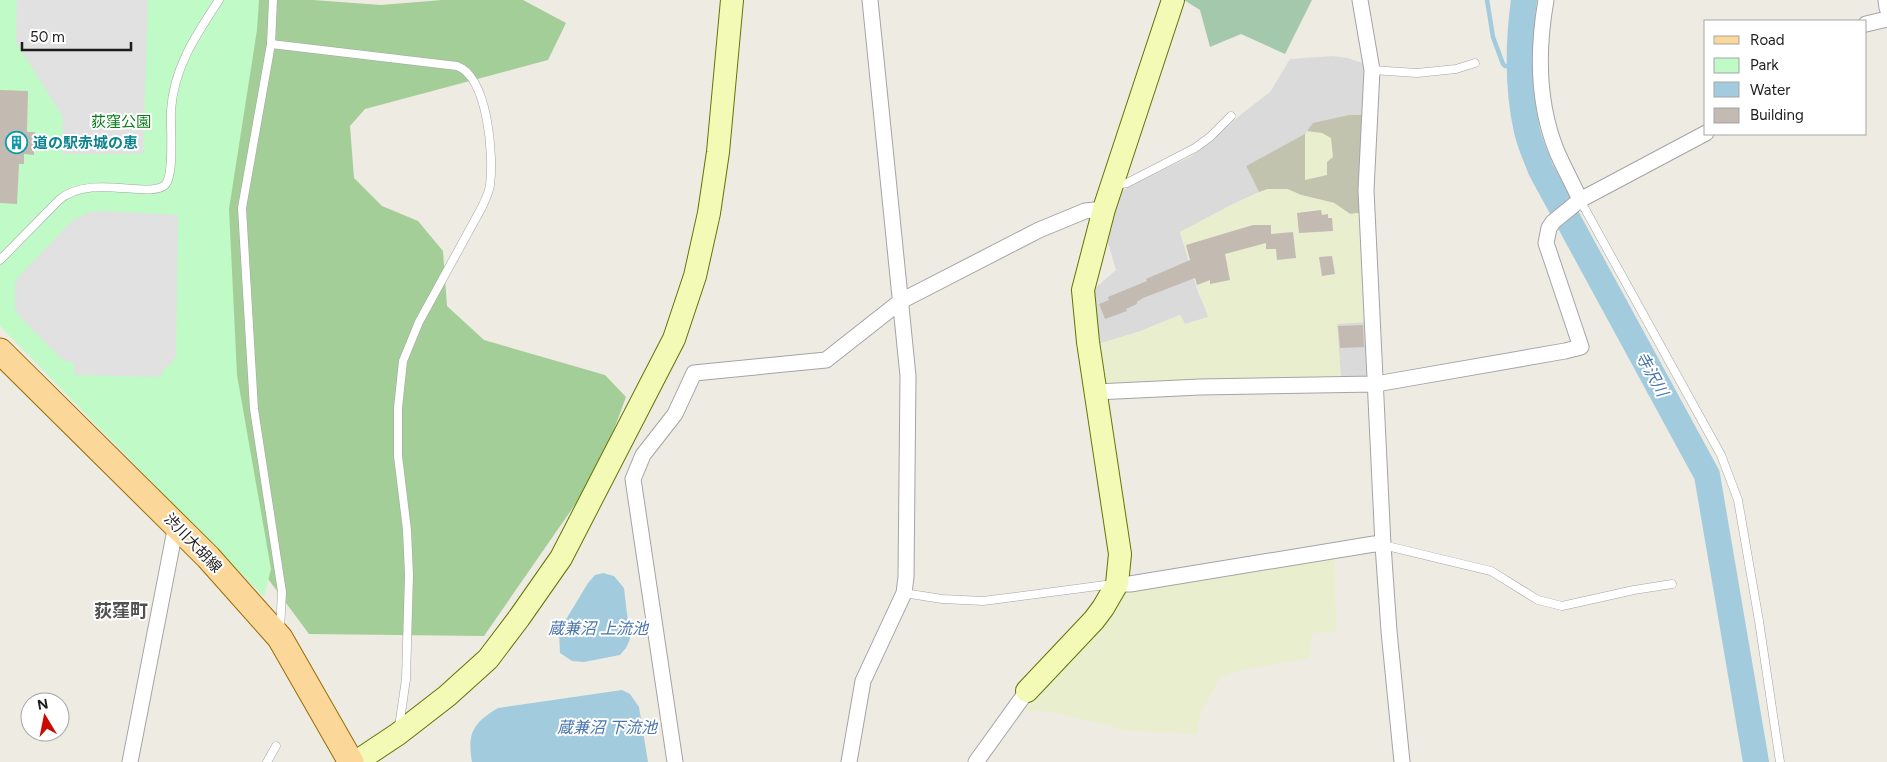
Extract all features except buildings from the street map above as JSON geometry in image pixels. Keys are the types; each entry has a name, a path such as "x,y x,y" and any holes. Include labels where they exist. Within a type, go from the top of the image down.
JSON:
{"main road":[{"name":"渋川大胡線","path":"0,351 208,557 280,638 351,762"}],"street":[{"path":"356,762 398,734 447,696 488,659 519,618 561,558 674,339 696,276 708,213 718,152 732,0"},
{"path":"849,762 863,681 904,593 906,577 908,376 870,0"},
{"path":"976,762 1011,710 1094,620 1118,584 1120,554 1087,332 1083,290 1111,186 1172,0"},
{"path":"1360,0 1372,70 1366,190 1388,631 1402,762"},
{"path":"1546,0 1539,45 1543,105 1576,203"},
{"path":"1886,0 1887,8"},
{"path":"1867,24 1887,19"},
{"path":"1096,392 1200,386 1376,384 1566,351 1580,346 1546,243 1552,222 1576,203 1704,134"},
{"path":"675,762 633,479 643,455 675,414 694,373 826,360 901,301 1039,230 1085,211 1104,209"},
{"path":"620,444 643,455"},
{"path":"130,762 176,525"},
{"path":"1118,584 1130,584 1374,544 1383,545"}],"lane":[{"path":"0,260 58,200 68,193 93,186 147,189 158,188 165,184 170,174 171,111 174,93 188,48 219,0"},
{"path":"273,0 270,44 242,208 254,409 282,592 280,638"},
{"path":"270,44 398,58 464,68 477,86 489,128 492,164 490,188 482,207 419,322 404,361 398,408 398,456 407,530 409,575 406,679 398,734"},
{"path":"1372,70 1417,73 1456,70 1475,63"},
{"path":"1111,186 1127,183 1195,148 1231,116"},
{"path":"1576,203 1721,455 1738,500 1759,621 1780,762"},
{"path":"1383,545 1491,571 1538,600 1562,606 1634,590 1672,584"},
{"path":"904,593 942,599 984,601 1118,584"},
{"path":"267,762 276,746"}],"shaded area":[{"name":"道の駅赤城の恵","path":"17,0 148,0 143,154 62,154 63,117 16,42"},
{"path":"1332,56 1348,58 1365,64 1362,115 1349,115 1337,119 1246,166 1259,192 1180,232 1198,292 1209,317 1185,324 1180,315 1138,332 1098,344 1093,290 1116,270 1107,239 1117,195 1129,186 1192,156 1270,92 1290,59"},
{"path":"1349,115 1362,115 1360,213 1350,214 1334,203 1301,195 1287,189 1268,189 1259,192 1246,166 1305,134 1313,123"},
{"path":"1307,131 1322,133 1331,138 1333,157 1327,162 1327,175 1305,180 1305,134"},
{"path":"1268,189 1287,189 1301,195 1334,203 1350,214 1360,213 1365,322 1337,324 1341,378 1109,384 1104,381 1098,344 1138,332 1180,315 1185,324 1208,317 1180,232 1235,203"},
{"path":"104,211 178,215 176,356 171,364 164,368 162,375 155,377 74,375 74,363 63,360 20,317 15,309 15,283 21,274 72,221 89,212"},
{"path":"1365,322 1366,378 1341,378 1337,323"},
{"path":"1334,557 1336,632 1312,633 1310,658 1236,671 1219,679 1200,714 1197,734 1119,730 1113,726 1049,712 1022,710 1123,594 1130,591"}],"green space":[{"name":"荻窪公園","path":"0,0 259,0 257,30 229,209 237,375 271,569 264,597 0,326"},
{"path":"237,0 313,0 381,5 442,0 523,0 566,23 548,60 365,109 350,126 354,178 382,206 418,221 443,251 447,306 484,340 605,375 626,397 599,470 484,636 309,634 237,537 219,95"},
{"path":"1184,0 1312,0 1285,54 1241,34 1210,47 1200,10"}],"water":[{"name":"蔵兼沼 上流池","path":"603,573 614,576 624,588 630,639 620,655 584,662 572,661 560,653 559,631 588,583 595,575"},
{"name":"蔵兼沼 下流池","path":"622,690 630,694 639,707 648,762 472,762 471,736 477,724 498,708"}],"waterway":[{"path":"1487,0 1493,37 1503,64 1505,66 1519,67"},
{"name":"寺沢川","path":"1524,0 1520,49 1520,82 1528,136 1533,150 1541,170 1707,475 1756,762"}],"place":[{"name":"道の駅赤城の恵","path":"17,143"}],"district":[{"name":"荻窪町","path":"121,611"}]}
